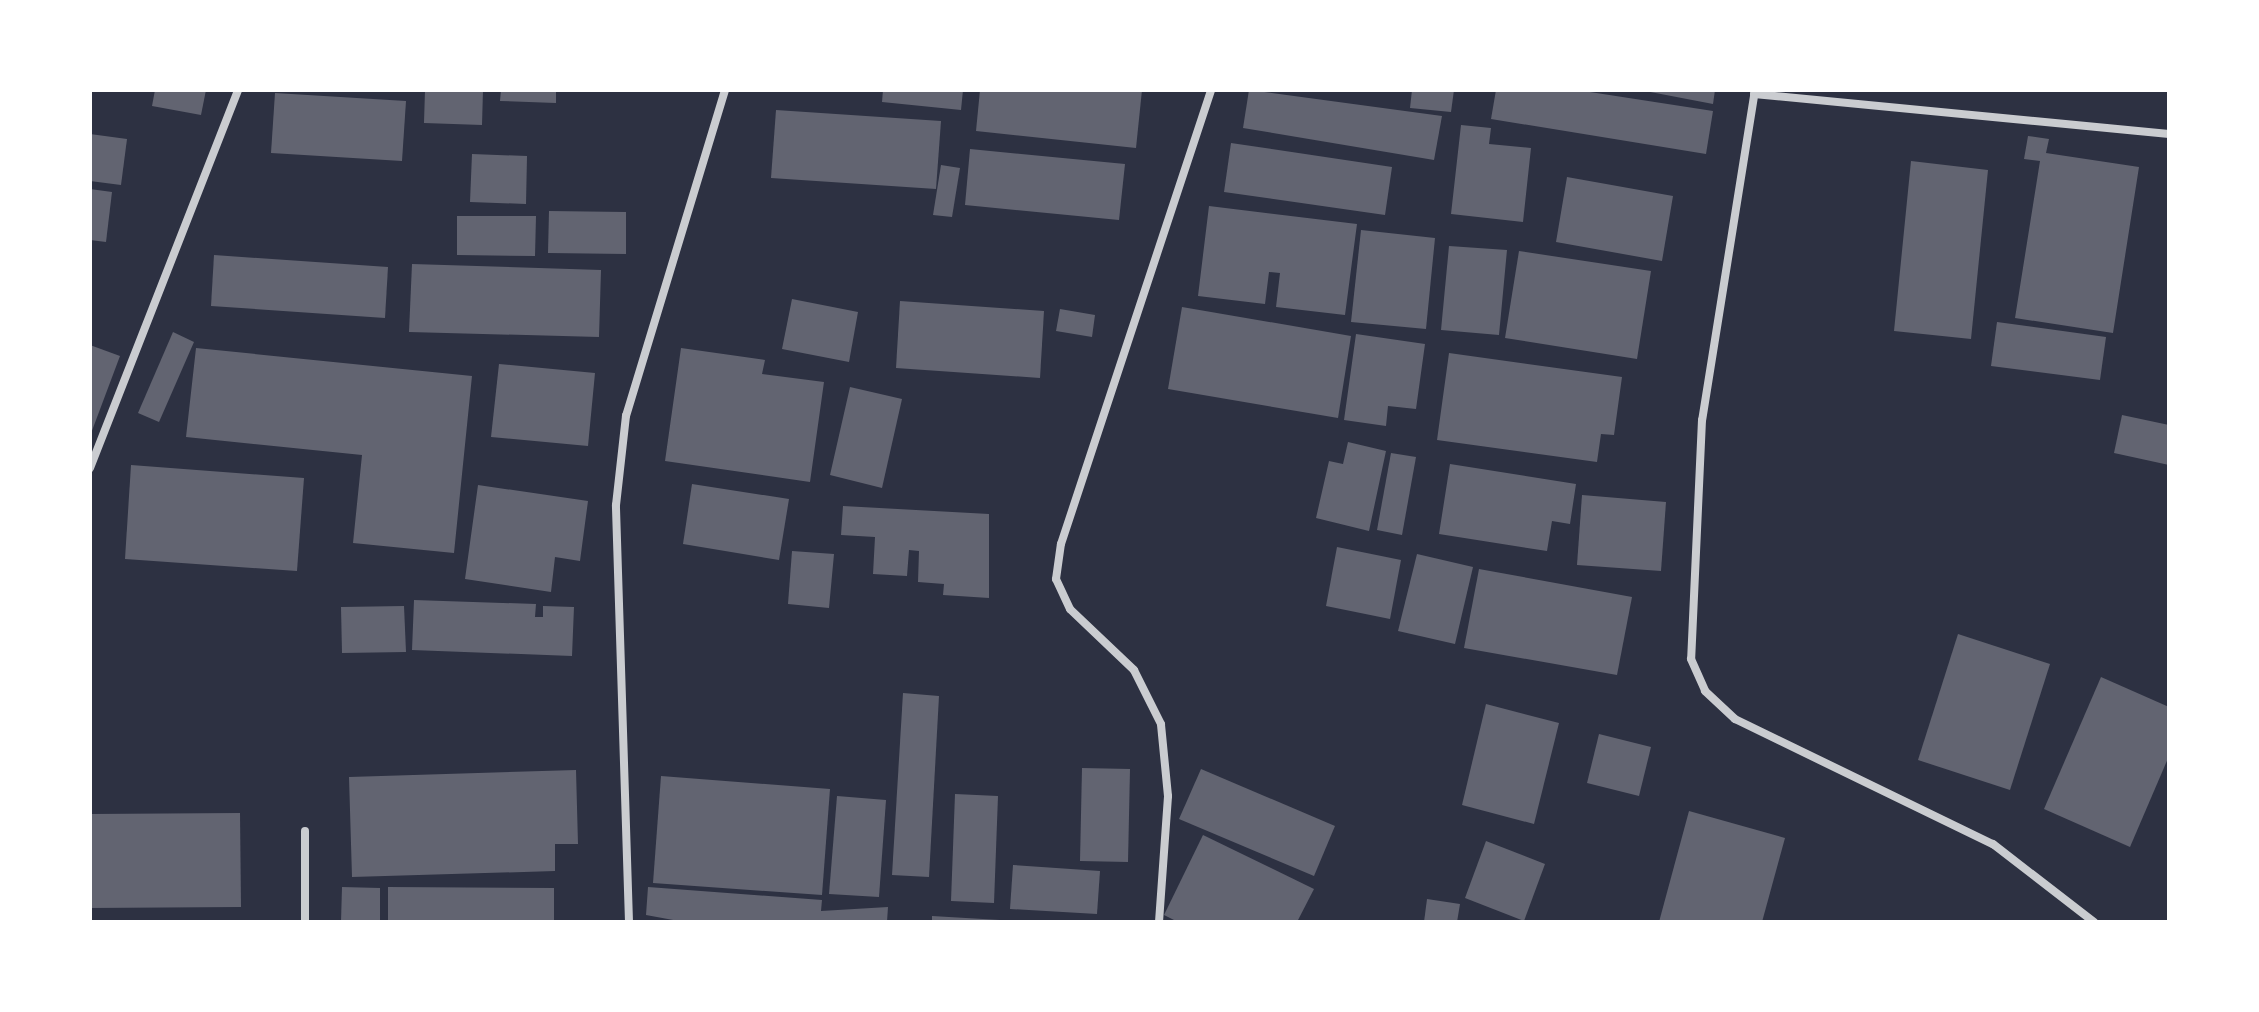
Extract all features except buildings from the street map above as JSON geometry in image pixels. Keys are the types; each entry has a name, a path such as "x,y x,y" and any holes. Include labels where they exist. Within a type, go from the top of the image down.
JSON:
{"street":[{"path":"90,468 238,90"},
{"path":"629,922 616,505 626,416 725,90"},
{"path":"1159,922 1168,796 1161,724 1134,670 1070,609 1056,579 1061,544 1211,90"},
{"path":"2094,922 1993,844 1735,719 1705,691 1691,659 1702,420 1755,92 2169,134"},
{"path":"305,831 305,922"}]}
